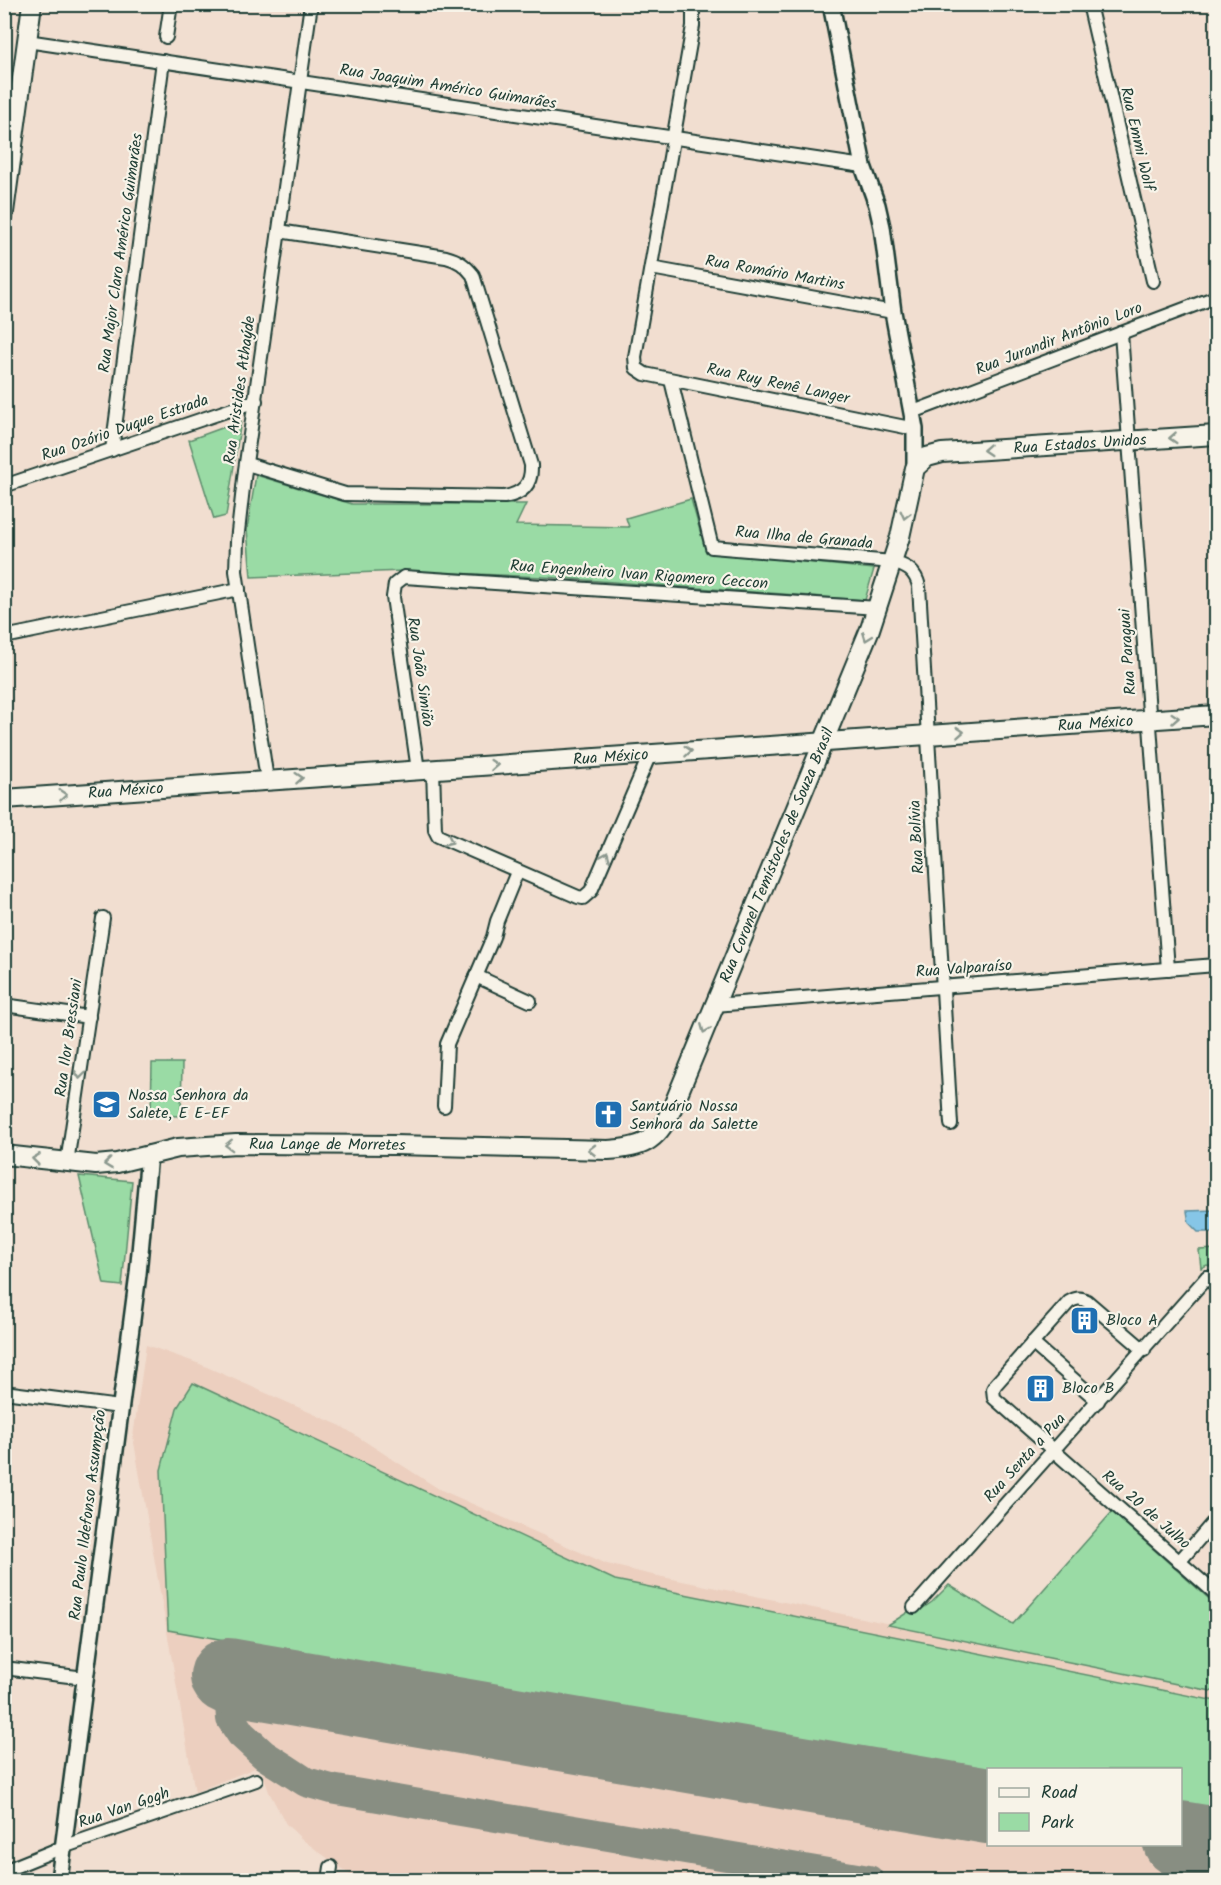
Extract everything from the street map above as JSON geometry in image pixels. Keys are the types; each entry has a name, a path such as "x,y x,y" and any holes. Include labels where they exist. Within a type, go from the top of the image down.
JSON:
{"main road":[{"path":"4,212 32,4"},
{"name":"Rua Estados Unidos","path":"915,468 927,457 942,453 1216,435"},
{"name":"Rua Coronel Temístocles de Souza Brasil","path":"649,1141 665,1124 671,1112 878,608 893,562 915,468"},
{"path":"846,686 846,718 860,739"},
{"name":"Rua México","path":"4,799 1216,715"},
{"name":"Rua Lange de Morretes","path":"4,1155 67,1163 107,1164 189,1147 248,1144 608,1150 623,1149 649,1141"}],"street":[{"path":"166,38 171,4"},
{"name":"Rua Aristides Athaýde","path":"267,780 236,571 237,541 311,4"},
{"path":"651,268 693,26 693,4"},
{"path":"831,4 863,166 880,215 893,312 913,412 915,468"},
{"name":"Rua Emmi Wolf","path":"1089,4 1153,281"},
{"name":"Rua Joaquim Américo Guimarães","path":"27,41 863,166"},
{"name":"Rua Major Claro Américo Guimarães","path":"112,450 163,61"},
{"path":"247,464 332,491 359,495 513,496 522,491 532,475 531,465 473,276 466,267 446,256 279,231"},
{"name":"Rua Romário Martins","path":"651,268 893,312"},
{"name":"Rua Ruy Renê Langer","path":"651,268 635,357 636,368 645,374 915,429"},
{"name":"Rua Jurandir Antônio Loro","path":"913,412 1216,297"},
{"name":"Rua Paraguai","path":"1121,333 1168,969"},
{"name":"Rua Ilha de Granada","path":"671,380 712,547 893,562"},
{"name":"Rua Ozório Duque Estrada","path":"4,486 256,401"},
{"path":"915,429 926,444 942,453"},
{"name":"Rua Bolívia","path":"893,562 912,570 919,586 951,1124"},
{"name":"Rua Engenheiro Ivan Rigomero Ceccon","path":"399,580 409,576 878,608"},
{"name":"Rua João Simião","path":"399,580 393,590 393,597 435,830 438,836 518,872"},
{"path":"4,637 239,589"},
{"path":"444,1106 447,1044 518,872 578,897 587,896 650,754"},
{"name":"Rua Ilor Bressiani","path":"67,1163 104,918"},
{"name":"Rua Valparaíso","path":"715,1005 1216,965"},
{"path":"476,976 530,1001"},
{"path":"4,1005 89,1017"},
{"name":"Rua Paulo Ildefonso Assumpção","path":"58,1881 138,1274 149,1154"},
{"name":"Rua Senta a Pua","path":"914,1607 1144,1350 1213,1280"},
{"path":"1098,1401 1032,1343 1069,1302 1081,1298 1144,1350"},
{"name":"Rua 20 de Julho","path":"1032,1343 996,1384 994,1398 1216,1594"},
{"path":"4,1392 120,1407"},
{"path":"1179,1562 1216,1519"},
{"path":"4,1668 85,1678"},
{"name":"Rua Van Gogh","path":"4,1871 63,1847 255,1780"},
{"path":"329,1881 331,1867"}],"shaded area":[{"path":"146,1345 200,1364 341,1426 439,1489 607,1564 1216,1691 1216,1880 357,1880 303,1840 286,1824 269,1792 260,1766 195,1792 133,1437"}],"green space":[{"path":"241,421 226,516 214,519 189,440"},
{"path":"256,475 352,504 526,504 516,525 629,527 626,518 691,499 706,552 874,569 865,600 544,577 403,571 251,577 247,529"},
{"path":"152,1063 182,1063 181,1116 151,1115"},
{"path":"79,1176 132,1181 122,1286 104,1284"},
{"path":"1216,1249 1216,1268 1207,1265 1201,1268 1199,1250"},
{"path":"193,1383 615,1580 1216,1701 1216,1815 1182,1809 1182,1768 987,1768 987,1775 168,1630 161,1470 177,1408"},
{"path":"1112,1512 1216,1605 1216,1692 888,1625 908,1612 920,1610 949,1585 1013,1624"}],"water":[{"path":"1216,1210 1216,1232 1198,1232 1189,1223 1187,1211"}],"taxiway":[{"path":"228,1676 231,1719 241,1734 264,1755 306,1782 331,1789 869,1880"}],"runway":[{"path":"228,1676 987,1806"},
{"path":"1182,1839 1216,1845"}],"place":[{"name":"Nossa Senhora da Salete, E E-EF","path":"107,1104"},
{"name":"Santuário Nossa Senhora da Salette","path":"609,1115"},
{"name":"Bloco A","path":"1085,1320"},
{"name":"Bloco B","path":"1041,1388"}]}
